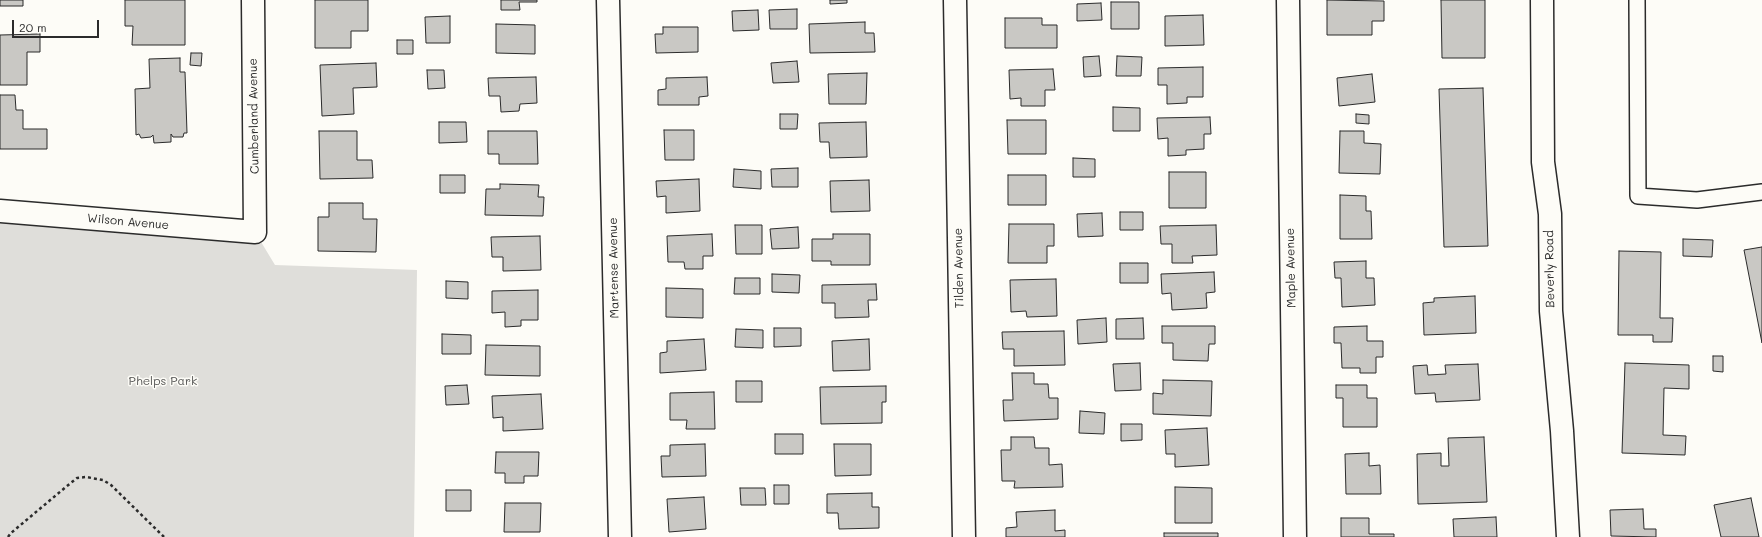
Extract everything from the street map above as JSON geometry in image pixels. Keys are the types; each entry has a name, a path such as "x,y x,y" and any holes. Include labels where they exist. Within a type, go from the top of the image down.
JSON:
{"street":[{"name":"Cumberland Avenue","path":"253,0 255,232"},
{"name":"Martense Avenue","path":"608,0 620,537"},
{"name":"Tilden Avenue","path":"955,0 964,537"},
{"name":"Maple Avenue","path":"1288,0 1295,537"},
{"name":"Beverly Road","path":"1542,0 1542,162 1550,214 1551,311 1562,431 1568,537"},
{"name":"Wilson Avenue","path":"0,211 255,232"}],"lane":[{"path":"1637,0 1638,196 1698,200 1762,192"}],"path":[{"path":"8,537 76,478 86,477 103,480 111,485 164,537"}],"green space":[{"name":"Phelps Park","path":"0,211 255,232 275,265 417,270 414,537 0,537"}],"building":[{"path":"0,0 23,0 23,6 0,6"},
{"path":"125,0 185,0 185,45 132,45 133,26 125,26"},
{"path":"315,0 368,0 368,31 351,31 351,48 315,48"},
{"path":"501,0 537,0 537,2 519,2 520,10 501,10"},
{"path":"830,0 847,0 847,3 830,4"},
{"path":"1327,0 1384,1 1384,21 1372,21 1372,35 1327,35"},
{"path":"1441,0 1485,0 1485,58 1442,58"},
{"path":"1111,2 1139,2 1139,29 1111,29"},
{"path":"1101,3 1102,20 1077,21 1077,4"},
{"path":"797,9 797,29 770,29 769,10"},
{"path":"758,10 759,30 733,31 732,11"},
{"path":"1203,15 1204,45 1165,46 1165,16"},
{"path":"450,16 450,43 426,43 425,17"},
{"path":"1005,18 1042,18 1042,25 1057,25 1057,48 1005,48"},
{"path":"865,22 865,33 874,33 875,52 810,53 809,24"},
{"path":"496,24 535,25 535,54 496,53"},
{"path":"663,27 698,27 698,52 656,53 655,34 663,34"},
{"path":"40,34 40,52 27,52 27,85 0,85 0,35"},
{"path":"397,40 413,40 413,54 397,54"},
{"path":"191,53 202,53 201,66 190,65"},
{"path":"1099,56 1101,76 1084,77 1083,57"},
{"path":"1117,56 1142,57 1141,76 1116,76"},
{"path":"180,58 180,72 185,72 187,133 184,133 183,137 173,137 171,134 171,142 154,143 153,135 151,137 141,138 139,134 136,135 135,89 150,88 149,59"},
{"path":"797,61 799,82 773,83 771,63"},
{"path":"376,63 377,87 353,88 354,114 322,116 320,65"},
{"path":"1203,67 1203,97 1187,97 1187,103 1167,104 1167,85 1158,85 1158,68"},
{"path":"1053,69 1055,90 1045,90 1045,106 1021,106 1021,98 1010,99 1009,70"},
{"path":"427,70 444,70 445,88 428,89"},
{"path":"867,73 866,104 829,104 828,74"},
{"path":"1372,74 1375,102 1339,106 1337,78"},
{"path":"536,77 537,103 520,104 519,111 501,112 500,96 489,96 488,78"},
{"path":"707,77 708,96 699,97 699,105 658,105 658,90 666,89 666,78"},
{"path":"1483,88 1488,246 1444,247 1439,89"},
{"path":"0,95 15,95 16,110 23,110 23,129 47,129 47,149 0,149"},
{"path":"1113,107 1140,108 1140,131 1113,131"},
{"path":"780,114 798,114 797,129 780,129"},
{"path":"1356,114 1369,115 1369,124 1356,123"},
{"path":"1210,117 1211,134 1204,134 1204,149 1186,150 1186,155 1168,156 1168,138 1158,139 1157,118"},
{"path":"1007,120 1046,120 1046,154 1008,154"},
{"path":"439,122 466,122 467,142 439,143"},
{"path":"866,122 867,157 830,158 829,142 820,142 819,123"},
{"path":"664,130 694,130 694,160 665,160"},
{"path":"319,131 357,131 357,160 372,160 373,178 320,179"},
{"path":"488,131 537,131 538,164 499,164 499,154 488,154"},
{"path":"1340,131 1364,131 1364,143 1381,144 1380,174 1339,173"},
{"path":"1073,158 1095,159 1095,177 1073,177"},
{"path":"798,168 798,187 772,187 771,169"},
{"path":"734,169 761,171 761,189 733,187"},
{"path":"1169,172 1206,172 1206,208 1169,208"},
{"path":"440,175 465,175 465,193 440,193"},
{"path":"1008,175 1046,175 1046,205 1008,205"},
{"path":"699,179 700,211 666,213 666,196 657,197 656,181"},
{"path":"869,180 870,211 831,212 830,181"},
{"path":"500,184 539,185 538,197 544,197 543,216 485,215 486,189 500,189"},
{"path":"1340,195 1366,196 1366,211 1371,211 1372,239 1340,239"},
{"path":"329,203 363,203 363,219 377,219 376,252 318,251 318,217 329,217"},
{"path":"1120,212 1143,212 1143,230 1120,230"},
{"path":"1102,213 1103,236 1078,237 1077,214"},
{"path":"1009,224 1054,224 1054,246 1047,246 1047,263 1008,263"},
{"path":"735,225 762,225 762,254 736,254"},
{"path":"1216,225 1217,255 1192,256 1193,263 1172,263 1172,244 1161,244 1160,226"},
{"path":"798,227 799,248 772,249 770,229"},
{"path":"712,234 713,256 703,256 703,269 685,269 684,262 668,262 667,236"},
{"path":"833,234 870,234 870,265 831,265 831,261 812,261 812,239 833,239"},
{"path":"540,236 541,270 503,271 503,257 492,257 491,237"},
{"path":"1683,239 1713,240 1712,257 1683,256"},
{"path":"1762,247 1762,343 1744,250"},
{"path":"1619,251 1661,252 1660,318 1673,318 1672,342 1653,342 1653,335 1618,335"},
{"path":"1366,261 1366,278 1374,278 1375,305 1342,307 1341,278 1335,278 1334,262"},
{"path":"1120,263 1148,263 1148,283 1120,283"},
{"path":"1214,272 1215,292 1206,293 1207,308 1172,310 1171,293 1162,294 1161,274"},
{"path":"772,274 800,275 799,293 772,292"},
{"path":"735,278 760,278 760,294 734,294"},
{"path":"1056,279 1057,316 1027,317 1026,311 1011,312 1010,280"},
{"path":"446,281 468,282 468,299 446,298"},
{"path":"876,284 877,300 868,300 869,317 835,318 835,303 822,303 822,285"},
{"path":"666,288 703,289 703,318 666,317"},
{"path":"538,290 538,320 521,320 521,326 505,327 505,312 492,313 492,291"},
{"path":"1475,296 1476,333 1424,335 1423,303 1434,302 1434,298"},
{"path":"1106,318 1107,342 1078,344 1077,320"},
{"path":"1143,318 1144,339 1116,339 1116,319"},
{"path":"1162,326 1215,326 1215,344 1209,344 1208,361 1173,360 1173,343 1162,343"},
{"path":"1367,326 1367,341 1383,341 1383,357 1376,357 1376,373 1360,373 1360,368 1342,368 1341,343 1334,343 1334,327"},
{"path":"774,328 801,328 801,346 774,347"},
{"path":"736,329 763,330 763,348 735,347"},
{"path":"1064,331 1065,365 1014,366 1014,349 1003,349 1002,332"},
{"path":"442,334 471,335 471,354 442,354"},
{"path":"704,339 706,370 660,373 660,353 667,352 667,341"},
{"path":"869,339 870,370 833,371 832,341"},
{"path":"486,345 540,346 540,376 485,375"},
{"path":"1713,356 1723,356 1723,372 1713,371"},
{"path":"1140,363 1141,390 1115,391 1113,364"},
{"path":"1625,363 1689,365 1689,389 1664,388 1663,435 1686,436 1685,455 1622,453"},
{"path":"1478,364 1480,400 1436,402 1435,393 1415,394 1413,366 1427,365 1428,375 1446,374 1445,365"},
{"path":"1012,373 1034,373 1034,384 1048,384 1049,398 1058,398 1058,419 1004,421 1003,400 1013,400"},
{"path":"1163,380 1212,381 1211,416 1153,414 1153,393 1163,394"},
{"path":"736,381 762,381 762,402 736,402"},
{"path":"467,385 469,404 446,405 445,386"},
{"path":"1336,385 1367,385 1367,398 1377,398 1377,427 1343,427 1343,398 1336,398"},
{"path":"886,386 886,402 882,402 882,423 821,424 820,387"},
{"path":"714,392 715,429 686,429 687,420 670,420 670,393"},
{"path":"541,394 543,429 503,431 503,417 493,418 492,396"},
{"path":"1080,411 1105,413 1104,434 1079,433"},
{"path":"1121,424 1142,424 1142,440 1121,441"},
{"path":"1207,428 1209,465 1175,467 1175,454 1166,454 1165,430"},
{"path":"775,434 803,434 803,454 775,454"},
{"path":"1011,437 1034,437 1035,448 1049,448 1049,465 1062,464 1063,487 1014,488 1015,481 1002,481 1001,450 1011,450"},
{"path":"1484,437 1487,502 1418,504 1417,454 1441,453 1441,466 1449,466 1448,438"},
{"path":"705,444 706,476 662,477 661,456 670,456 670,445"},
{"path":"834,444 871,444 871,475 835,476"},
{"path":"496,452 539,452 538,476 524,476 524,483 505,483 505,473 495,473"},
{"path":"1369,453 1369,466 1380,465 1381,494 1346,494 1345,454"},
{"path":"774,485 789,485 789,504 774,504"},
{"path":"1175,487 1212,488 1212,523 1175,523"},
{"path":"740,488 765,488 766,505 741,505"},
{"path":"446,490 471,490 471,511 446,511"},
{"path":"872,493 872,507 879,507 879,528 839,529 838,513 827,513 827,494"},
{"path":"704,497 706,529 669,532 667,499"},
{"path":"1751,498 1759,537 1721,537 1714,505"},
{"path":"505,503 541,503 540,532 504,532"},
{"path":"1643,509 1644,529 1656,529 1656,537 1611,536 1610,510"},
{"path":"1055,510 1055,531 1065,530 1065,537 1006,537 1006,528 1017,527 1016,512"},
{"path":"1496,517 1497,537 1454,537 1453,519"},
{"path":"1341,518 1369,518 1369,534 1394,534 1394,537 1341,537"},
{"path":"1164,533 1218,533 1218,537 1164,537"}]}
